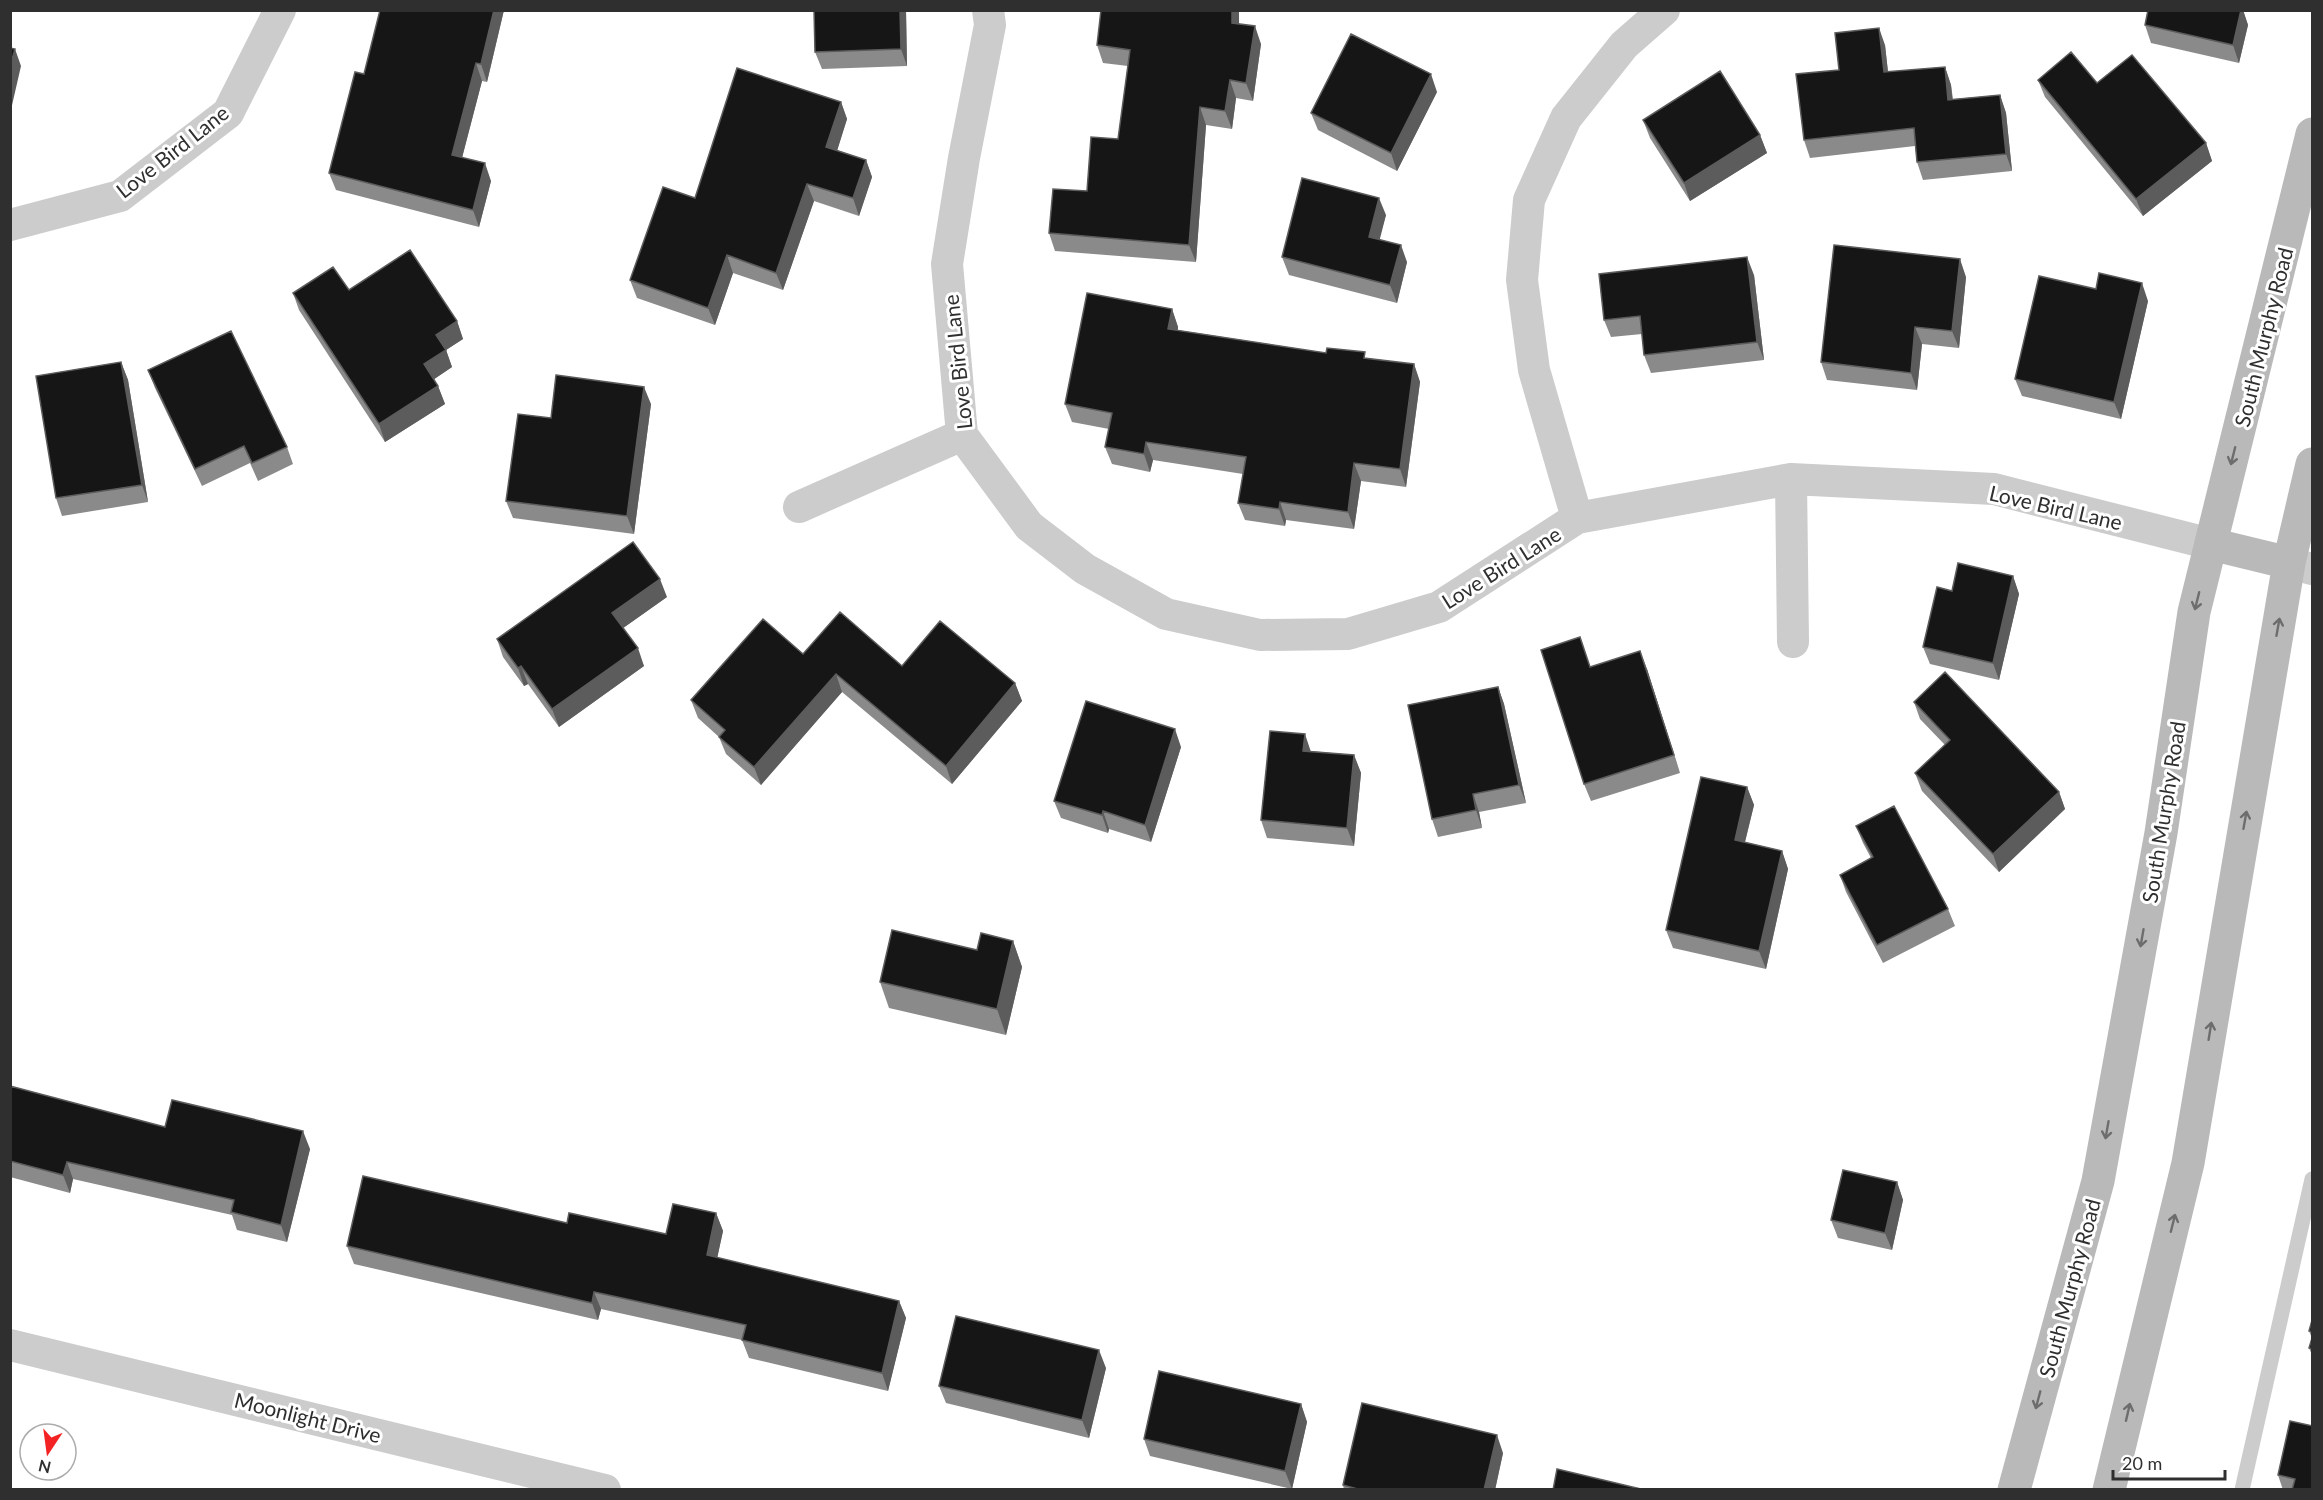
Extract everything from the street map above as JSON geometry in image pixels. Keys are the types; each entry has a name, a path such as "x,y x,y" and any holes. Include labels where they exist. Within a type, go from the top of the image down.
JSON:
{"main road":[{"name":"South Murphy Road","path":"2014,1490 2098,1181 2161,832 2194,612 2313,134"},
{"path":"2109,1490 2188,1163 2301,566 2313,464"},
{"path":"2211,544 2301,566"}],"street":[{"name":"Love Bird Lane","path":"10,225 120,196 228,113 280,10"},
{"name":"Love Bird Lane","path":"988,10 990,25 964,158 947,264 962,435 1029,526 1085,569 1166,614 1260,636 1348,634 1439,607 1577,518 1791,479 1994,489 2211,544"},
{"path":"1577,518 1534,370 1522,280 1529,200 1566,118 1624,45 1664,10"},
{"path":"799,507 962,435"},
{"path":"1791,479 1793,642"},
{"name":"Moonlight Drive","path":"10,1345 605,1490"}],"lane":[{"path":"2242,1490 2313,1179"}],"building":[{"path":"380,10 494,10 481,64 476,63 452,155 485,163 473,210 329,173 355,72 364,74"},
{"path":"814,10 900,10 901,49 815,52"},
{"path":"1101,10 1232,10 1232,23 1255,26 1246,83 1230,80 1225,111 1200,107 1189,245 1049,233 1053,189 1087,191 1091,137 1118,139 1130,50 1097,45"},
{"path":"2148,10 2241,10 2233,45 2145,25"},
{"path":"1879,28 1884,72 1945,67 1948,100 2000,95 2006,154 1917,162 1914,128 1804,140 1796,74 1839,70 1835,33"},
{"path":"1351,34 1431,74 1391,153 1311,113"},
{"path":"10,48 15,49 10,67"},
{"path":"2071,52 2097,83 2132,55 2206,143 2136,199 2038,80"},
{"path":"737,68 841,102 826,147 866,160 853,198 807,184 776,273 727,255 708,308 630,280 663,187 695,198"},
{"path":"1720,71 1760,135 1684,183 1643,120"},
{"path":"1302,178 1379,198 1369,237 1401,245 1390,285 1282,257"},
{"path":"1834,245 1960,259 1952,331 1915,327 1911,373 1821,362"},
{"path":"410,250 457,321 436,335 446,350 424,364 438,386 379,424 293,293 333,267 349,290"},
{"path":"1747,257 1757,342 1644,355 1640,316 1604,320 1599,274"},
{"path":"2099,273 2142,283 2114,402 2015,379 2039,276 2096,289"},
{"path":"1087,293 1172,309 1168,329 1326,353 1327,348 1365,352 1364,358 1414,364 1400,469 1354,463 1348,512 1280,502 1279,509 1238,503 1246,457 1146,442 1144,454 1105,447 1112,413 1065,404"},
{"path":"231,331 287,447 252,463 244,446 195,469 148,370"},
{"path":"121,362 142,485 56,498 36,376"},
{"path":"556,375 644,387 627,516 506,501 518,414 551,418"},
{"path":"633,542 660,579 612,613 638,648 552,709 521,666 518,668 497,639"},
{"path":"1958,563 2013,576 1993,663 1923,647 1937,587 1952,591"},
{"path":"840,612 902,666 940,621 1015,683 946,766 836,674 754,767 719,737 725,730 691,700 763,619 803,654"},
{"path":"1580,637 1590,667 1640,651 1674,755 1584,784 1541,650"},
{"path":"1945,672 2059,792 1993,854 1915,773 1950,740 1914,702"},
{"path":"1498,687 1519,785 1473,794 1476,810 1432,819 1408,705"},
{"path":"1086,701 1175,729 1145,825 1103,811 1102,815 1054,801"},
{"path":"1270,731 1305,734 1303,751 1354,755 1347,828 1261,820"},
{"path":"1701,777 1747,787 1735,840 1782,851 1759,951 1666,930"},
{"path":"1894,806 1948,909 1877,945 1840,875 1873,857 1856,826"},
{"path":"892,930 977,950 981,933 1013,941 997,1009 880,982"},
{"path":"10,1086 165,1127 172,1100 303,1131 281,1225 231,1212 234,1200 67,1162 63,1175 10,1161"},
{"path":"1843,1170 1897,1182 1885,1233 1831,1220"},
{"path":"363,1176 567,1223 569,1213 666,1234 673,1204 716,1213 707,1255 899,1301 882,1373 742,1340 746,1325 594,1292 592,1303 347,1246"},
{"path":"956,1316 1099,1350 1082,1420 939,1386"},
{"path":"2313,1317 2313,1332 2309,1331"},
{"path":"2313,1335 2313,1349 2309,1348"},
{"path":"1159,1371 1301,1404 1285,1471 1144,1439"},
{"path":"1362,1403 1497,1435 1484,1490 1361,1490 1343,1485"},
{"path":"2290,1421 2313,1426 2313,1490 2292,1490 2295,1479 2278,1475"},
{"path":"1557,1469 1645,1490 1553,1490"}]}
